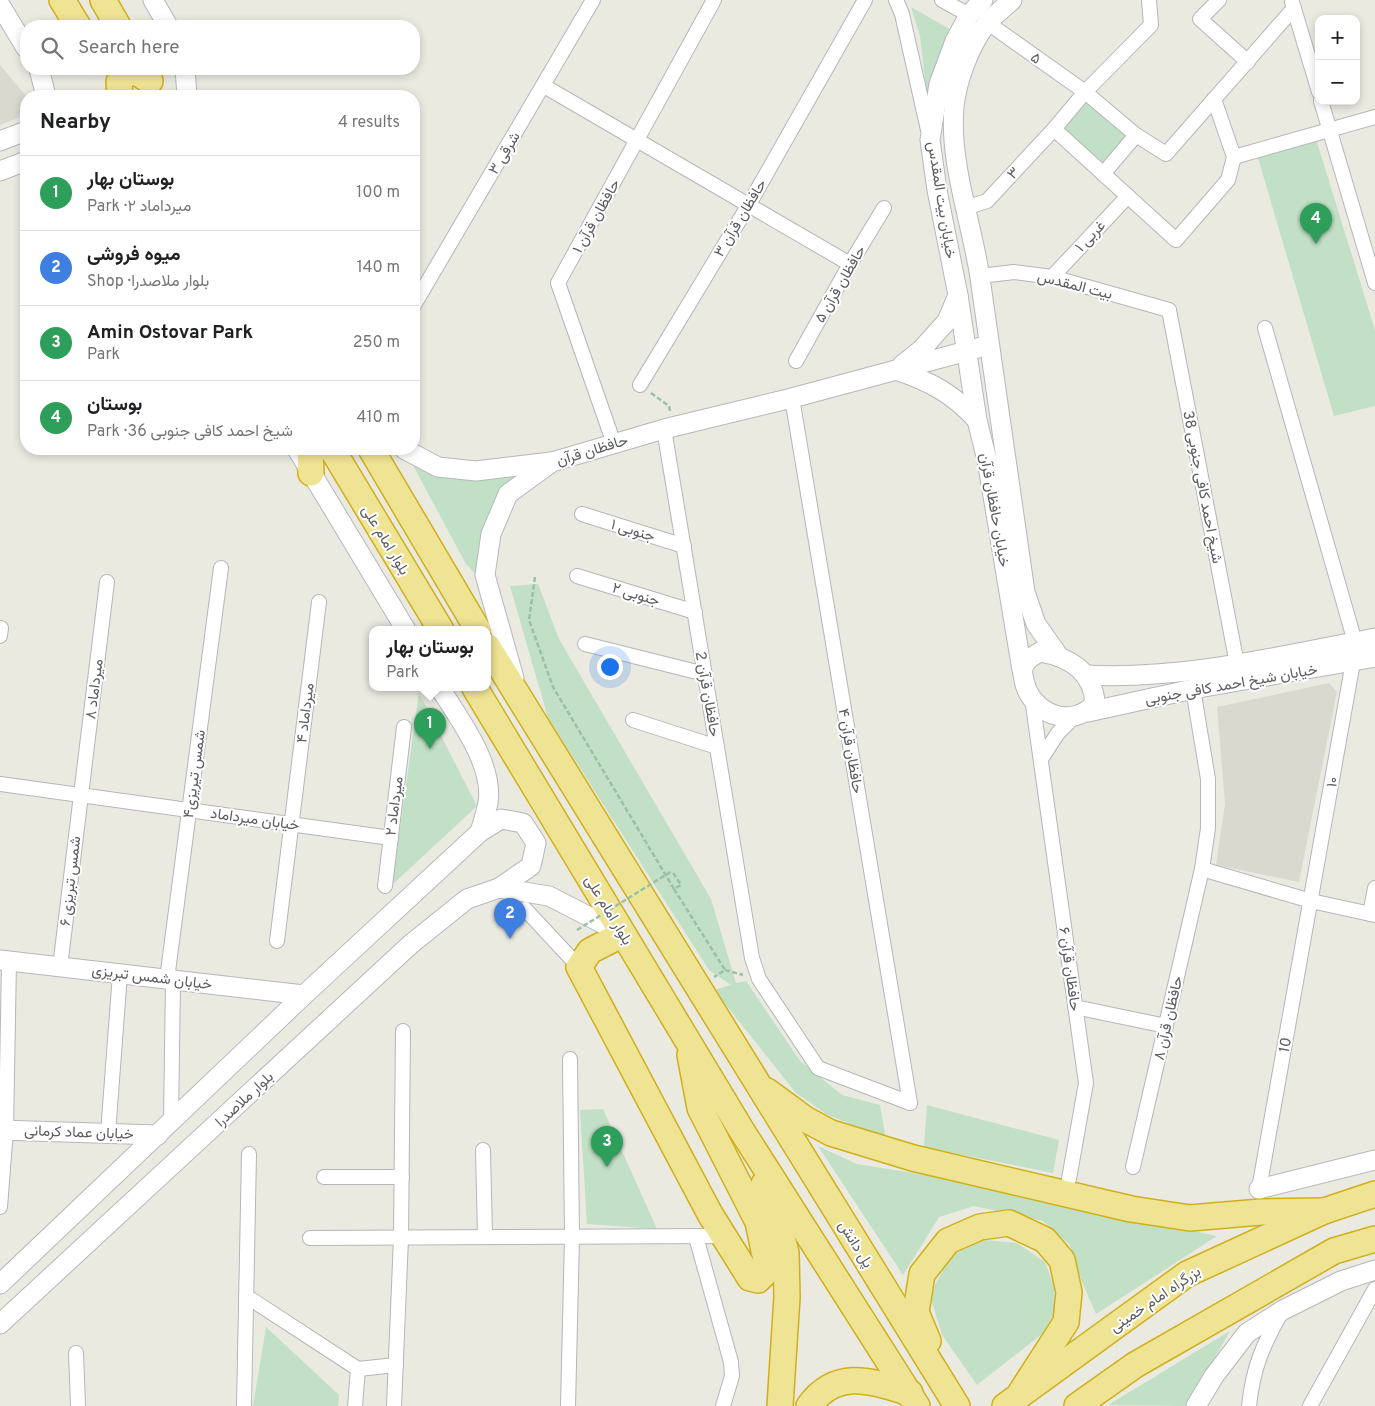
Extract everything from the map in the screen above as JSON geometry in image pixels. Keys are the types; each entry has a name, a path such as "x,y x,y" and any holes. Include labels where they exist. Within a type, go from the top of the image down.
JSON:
{"highway":[{"path":"62,0 74,20"},
{"path":"103,0 115,20"},
{"path":"107,75 116,90"},
{"path":"120,90 119,82 124,75"},
{"path":"310,455 311,474"},
{"name":"بلوار امام علی","path":"336,455 439,626"},
{"path":"375,455 476,626"},
{"path":"491,652 756,1082 805,1119 831,1133 913,1158 1131,1209 1190,1218 1324,1210"},
{"name":"بلوار امام علی","path":"477,691 742,1131"},
{"path":"623,934 590,950 579,967 723,1236 750,1278 758,1280 765,1273 767,1264 758,1222 700,1108 688,1041"},
{"name":"پل دانش","path":"756,1082 952,1399"},
{"path":"742,1131 914,1399"},
{"path":"742,1131 775,1211 786,1253 787,1298 780,1406"},
{"name":"بزرگراه امام خمینی","path":"1013,1399 1186,1274 1324,1210 1375,1194"},
{"path":"952,1399 916,1312 922,1274 948,1241 980,1227 1009,1222 1045,1240 1062,1260 1069,1292 1066,1322 1013,1399"},
{"path":"1077,1406 1135,1365 1334,1251 1375,1239"},
{"path":"809,1406 818,1395 840,1381 868,1380 914,1399"}],"street":[{"path":"154,0 165,20"},
{"name":"۳ شرقی","path":"420,295 593,0"},
{"name":"حافظان قرآن ۱","path":"614,444 558,283 638,142 714,0"},
{"name":"حافظان قرآن ۳","path":"640,385 748,206 865,0"},
{"path":"896,0 902,14 930,140"},
{"path":"942,0 988,23"},
{"name":"خیابان بیت المقدس","path":"967,351 937,190 930,140 939,84 955,41 969,15 983,0"},
{"name":"خیابان بیت المقدس","path":"989,345 980,276 965,208 955,139 954,106 963,71 974,44 988,23 1012,0"},
{"name":"۳","path":"965,208 987,201 1054,129 1085,92 1151,24 1150,0"},
{"path":"1219,0 1200,19 1248,62"},
{"path":"1054,129 1176,240 1228,180 1234,157 1214,99 1248,62 1293,4"},
{"path":"1293,4 1315,78"},
{"path":"0,5 20,38"},
{"name":"۵","path":"988,23 1085,92 1136,135 1166,154 1214,99"},
{"path":"41,75 44,90"},
{"path":"185,75 186,90"},
{"path":"544,86 850,264"},
{"path":"1323,105 1369,243 1375,283"},
{"path":"1234,157 1375,117"},
{"path":"0,141 20,133"},
{"path":"1103,174 1136,135"},
{"path":"0,171 20,163"},
{"name":"۱ غربی","path":"1052,277 1128,196"},
{"name":"حافظان قرآن ۵","path":"796,361 850,264 884,208"},
{"name":"بیت المقدس","path":"980,276 1014,272 1052,277 1169,310"},
{"name":"حافظان قرآن","path":"896,370 921,350 947,321 958,295"},
{"name":"شیخ احمد کافی جنوبی 38","path":"1169,310 1237,664"},
{"path":"1265,328 1354,642"},
{"name":"حافظان قرآن","path":"521,703 485,575 491,534 508,494 552,462 669,428 792,398 989,345"},
{"name":"خیابان حافظان قرآن","path":"989,345 1025,592 1036,624 1058,655"},
{"name":"خیابان حافظان قرآن","path":"967,351 1022,670"},
{"path":"896,370 923,379 941,389 958,400 978,420"},
{"name":"حافظان قرآن ۴","path":"792,398 910,1103"},
{"name":"حافظان قرآن 2","path":"669,428 694,612 752,958 759,979 818,1068 910,1103"},
{"path":"300,455 404,626"},
{"path":"415,455 438,467 476,471 552,462"},
{"name":"جنوبی ۱","path":"582,514 684,546"},
{"name":"شمس تیریزی۴","path":"165,1128 170,979 189,810 221,568"},
{"name":"جنوبی ۲","path":"577,576 694,612"},
{"name":"میرداماد ۸","path":"81,795 107,582"},
{"name":"میرداماد ۴","path":"277,941 319,602"},
{"name":"خیابان شیخ احمد کافی جنوبی","path":"1086,675 1118,677 1163,674 1237,664 1375,638"},
{"path":"586,644 705,674"},
{"path":"1041,759 1058,733 1081,715 1095,703 1094,692 1086,675 1071,661 1058,655 1040,652 1029,658 1022,670 1025,684 1032,698 1041,708 1055,716 1081,715"},
{"name":"خیابان شیخ احمد کافی جنوبی","path":"1081,715 1193,689 1375,657"},
{"name":"۱۰","path":"1311,902 1353,662"},
{"name":"حافظان قرآن ۸","path":"1133,1167 1202,869 1208,828 1208,779 1193,689"},
{"path":"0,1284 304,995 480,832 488,802 488,778 476,746 442,691"},
{"name":"حافظان قرآن ۶","path":"1032,698 1086,1083 1069,1179"},
{"path":"633,720 717,747"},
{"name":"میرداماد ۲","path":"385,886 404,727"},
{"name":"خیابان میرداماد","path":"0,784 391,838"},
{"name":"شمس تبریزی ۶","path":"60,967 81,795"},
{"name":"بلوار ملاصدرا","path":"0,1324 411,944 467,900 499,888 531,866 536,843 523,824 501,818 480,832"},
{"path":"1202,869 1311,902 1372,914 1375,888"},
{"path":"499,888 549,896 623,934"},
{"name":"10","path":"1259,1189 1311,902"},
{"path":"525,909 579,967"},
{"path":"0,1207 5,960"},
{"name":"خیابان شمس تبریزی","path":"5,960 304,995"},
{"path":"108,1133 120,974"},
{"path":"1075,1007 1166,1026"},
{"path":"394,1406 401,1238 404,1031"},
{"path":"568,1406 572,1237 570,1058"},
{"name":"خیابان عماد کرمانی","path":"3,1130 108,1133 165,1128"},
{"path":"483,1150 486,1237"},
{"path":"244,1406 249,1154"},
{"path":"1259,1189 1375,1159"},
{"path":"324,1177 402,1177"},
{"path":"310,1238 723,1236"},
{"path":"696,1237 731,1362 732,1376 723,1406"},
{"path":"1196,1406 1214,1376 1246,1333 1283,1310 1341,1281 1375,1270"},
{"path":"1310,1406 1375,1289"},
{"path":"246,1296 358,1370 396,1365"},
{"path":"1249,1406 1252,1378 1262,1346 1283,1310"},
{"path":"76,1353 78,1406"},
{"path":"355,1406 358,1370"}],"path":[{"path":"640,385 669,406 669,428"},
{"path":"535,577 529,620 553,687 674,889 725,970 697,988"},
{"path":"577,930 672,870 681,886 674,889"}],"shaded area":[{"path":"0,65 21,90 20,117 0,125"},
{"path":"1329,683 1337,692 1299,882 1216,865 1225,804 1217,707"}],"green space":[{"path":"911,7 951,30 928,105 920,36"},
{"path":"1088,99 1128,134 1099,166 1060,131"},
{"path":"1316,139 1375,330 1375,406 1334,416 1258,158"},
{"path":"409,458 525,471 492,504 481,539 480,579 466,564"},
{"path":"538,584 559,639 711,899 736,983 746,981 800,1061 842,1095 880,1105 886,1139 826,1114 796,1093 714,990 731,985 709,970 548,718 510,586"},
{"path":"419,693 477,806 392,885"},
{"path":"927,1105 1059,1140 1053,1173 924,1147"},
{"path":"603,1109 657,1229 587,1224 580,1110"},
{"path":"818,1146 857,1164 938,1177 1217,1236 1096,1314 1082,1282 1070,1245 1043,1221 974,1206 939,1217 903,1275"},
{"path":"984,1240 1017,1243 1045,1262 1054,1287 1055,1312 1042,1334 977,1385 942,1335 930,1295 950,1256"},
{"path":"266,1327 339,1395 338,1406 253,1406"},
{"path":"1230,1331 1187,1406 1108,1405"}],"place":[{"name":"بوستان","path":"1316,244"},
{"name":"بوستان بهار","path":"430,749"},
{"name":"میوه فروشی","path":"510,939"},
{"name":"Amin Ostovar Park","path":"607,1167"}]}
